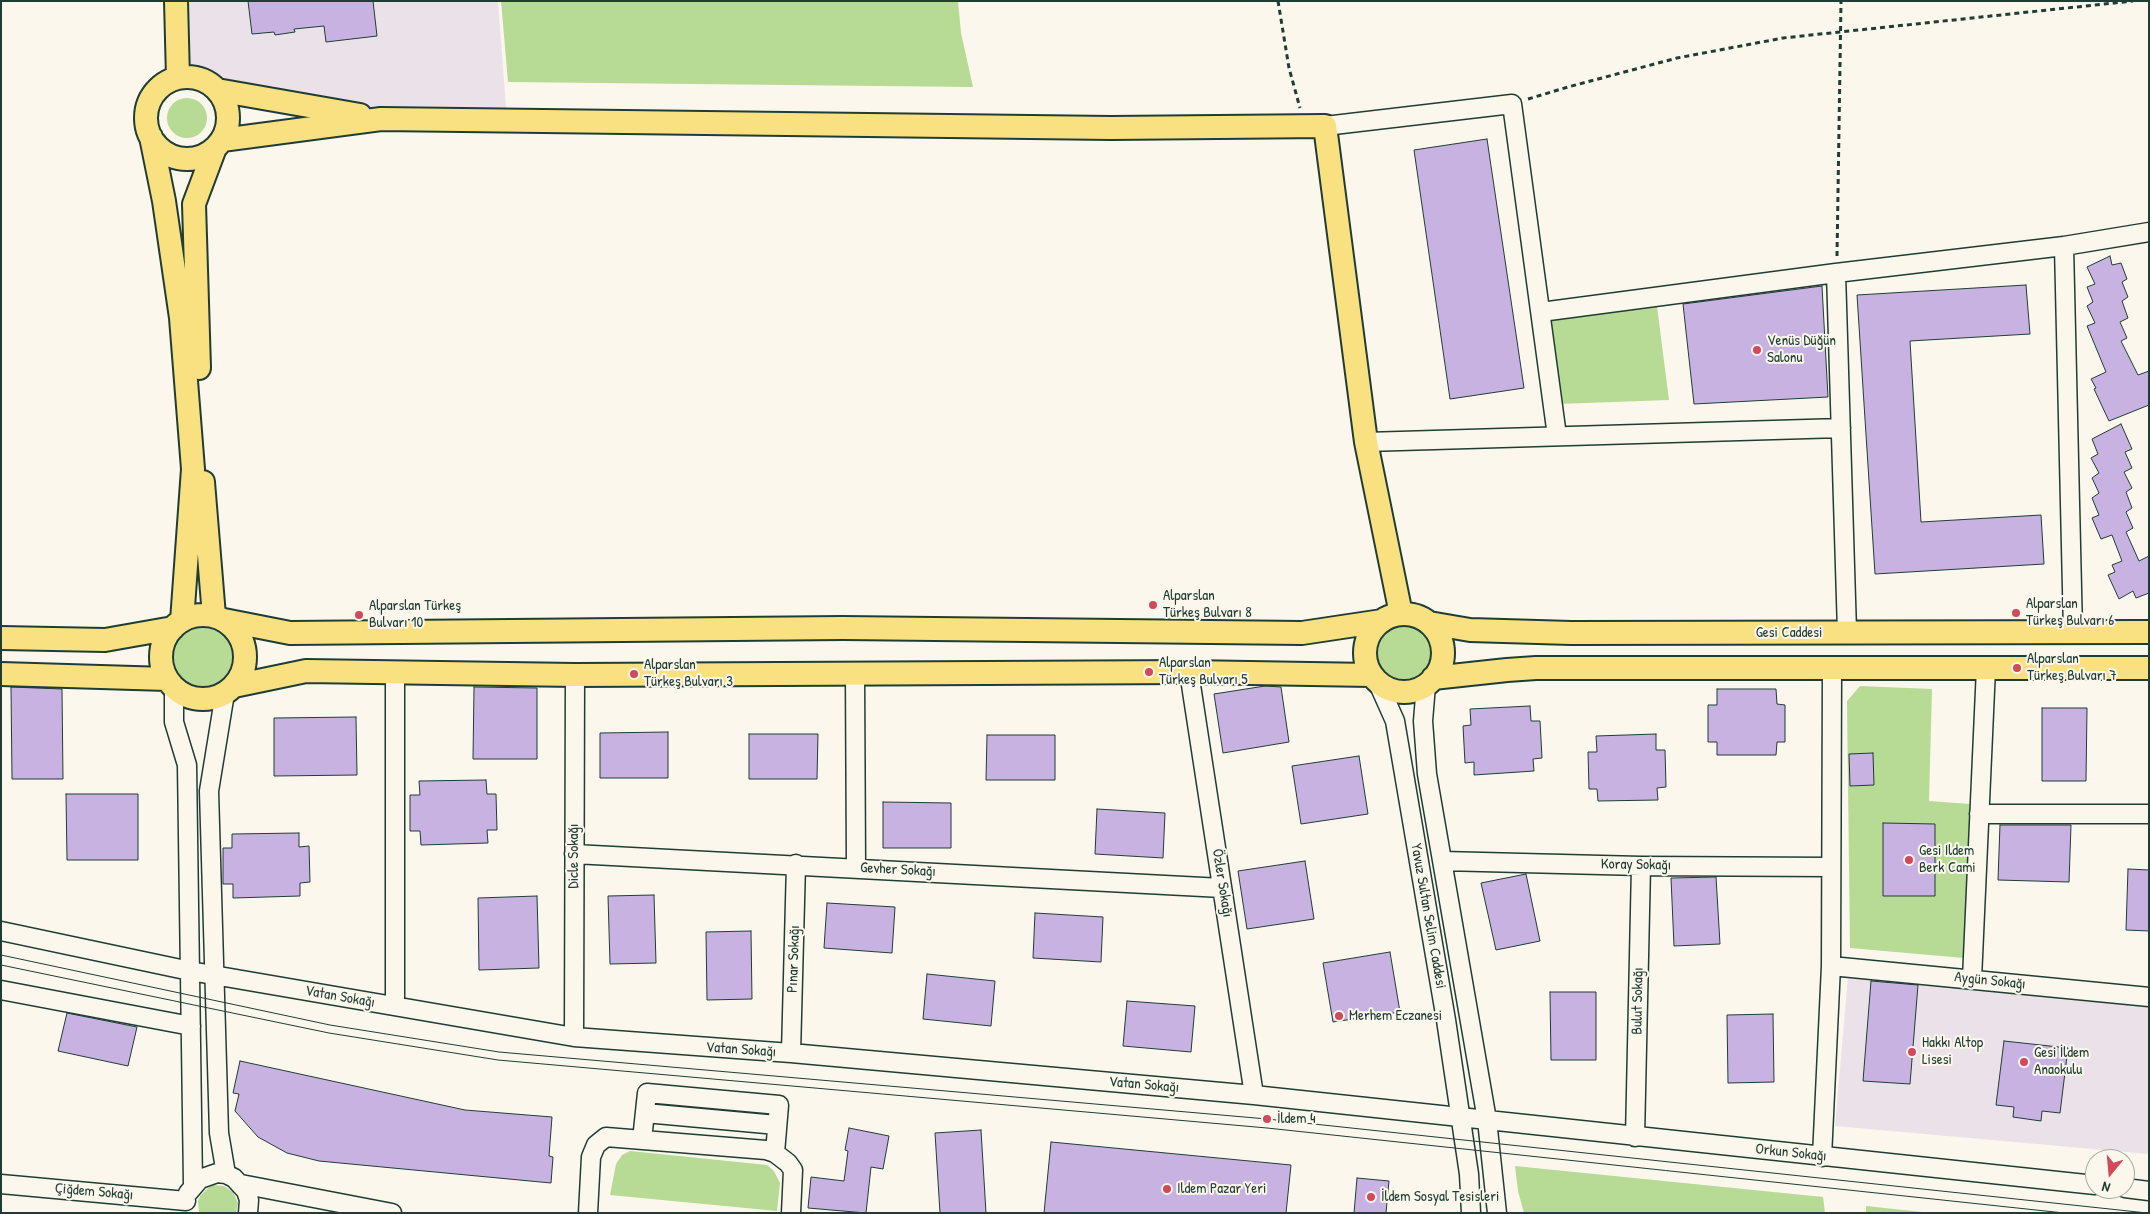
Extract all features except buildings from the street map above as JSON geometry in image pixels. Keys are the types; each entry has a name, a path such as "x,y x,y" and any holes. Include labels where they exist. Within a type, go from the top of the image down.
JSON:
{"main road":[{"path":"176,1 178,78"},
{"path":"1391,617 1366,442 1316,126 1073,128 381,119 217,90 199,79 178,78 159,88 152,96 146,116 164,201 181,318 193,469 177,624 162,646 161,658 170,683 183,694 204,699 215,698 230,690 306,671 574,674 1189,672 1375,679 1396,691 1412,691 1430,682 1507,670 1536,668 2149,668"},
{"path":"217,90 227,109 226,130 194,204 202,471 219,618 240,635 244,645 244,667 230,690"},
{"path":"151,137 161,149 175,157 196,158 219,144 381,119"},
{"path":"1,638 105,640 177,624 192,616 219,618 290,633 843,628 1302,633 1411,614 1429,623 1441,640 1442,660 1430,682"},
{"path":"1375,679 1366,661 1365,646 1374,627 1391,617"},
{"name":"Gesi Caddesi","path":"1429,623 1470,630 1571,633 2149,632"},
{"path":"1,674 170,683"}],"street":[{"path":"1316,126 1512,104 1557,436"},
{"path":"1540,312 1836,273 2064,246 2149,232"},
{"path":"2064,246 2073,632"},
{"path":"1836,273 1847,632"},
{"path":"1366,442 1841,428"},
{"path":"1822,1157 1831,966 1832,668"},
{"path":"1972,980 1986,668"},
{"path":"395,672 395,1006"},
{"name":"Özler Sokağı","path":"1189,672 1254,1095"},
{"name":"Dicle Sokağı","path":"574,674 574,1038"},
{"path":"856,674 856,868"},
{"name":"Yavuz Sultan Selim Caddesi","path":"1375,679 1395,721 1461,1116 1469,1174 1471,1213"},
{"name":"Yavuz Sultan Selim Caddesi","path":"1430,682 1423,721 1424,757 1487,1120 1497,1213"},
{"path":"170,683 174,722 187,765 193,1185 187,1207"},
{"path":"226,1174 219,1132 209,791 230,690"},
{"path":"1979,814 2149,814"},
{"name":"Gevher Sokağı","path":"574,854 796,864 1222,888"},
{"name":"Koray Sokağı","path":"1442,861 1641,866 1830,867"},
{"name":"Pınar Sokağı","path":"791,1053 796,864"},
{"name":"Bulut Sokağı","path":"1635,1137 1641,866"},
{"name":"Vatan Sokağı","path":"1,931 190,971 574,1038 791,1053 1254,1095 1487,1120"},
{"name":"Aygün Sokağı","path":"1831,966 2149,997"},
{"path":"1,990 190,1026"},
{"path":"642,1140 647,1093 779,1104 775,1153"},
{"name":"Orkun Sokağı","path":"1487,1120 2085,1184"},
{"path":"588,1213 590,1157 596,1145 606,1137 766,1150 775,1153 788,1163 793,1170 791,1213"},
{"path":"193,1185 208,1175 226,1174 241,1184 392,1213"},
{"name":"Çiğdem Sokağı","path":"1,1184 187,1207"},
{"path":"241,1184 249,1200 248,1213"},
{"path":"2135,1189 2149,1191"}],"path":[{"path":"1278,1 1289,68 1316,126"},
{"path":"1836,273 1841,1"},
{"path":"1512,104 1568,86 1676,58 1783,38 2133,1"}],"shaded area":[{"path":"184,1 498,1 507,120 381,119 188,77"},
{"path":"1849,965 2149,993 2149,1154 2135,1153 2135,1149 2093,1149 1835,1126"}],"green space":[{"path":"501,1 958,1 961,33 973,87 508,82"},
{"path":"187,98 201,104 207,118 201,132 187,138 173,132 167,118 173,104"},
{"path":"1655,291 1669,400 1558,404 1543,304"},
{"path":"1399,626 1409,626 1419,630 1427,638 1431,653 1427,668 1419,676 1409,680 1399,680 1389,676 1381,668 1377,658 1377,648 1381,638 1389,630"},
{"path":"203,628 214,630 227,641 232,657 230,668 219,681 203,686 192,684 179,673 174,657 176,646 187,633"},
{"path":"1860,686 1932,689 1929,801 1970,804 1964,958 1850,948 1847,701"},
{"path":"630,1151 767,1165 774,1171 780,1183 777,1211 610,1195 616,1164 622,1155"},
{"path":"1515,1166 1823,1197 1825,1213 1524,1213 1518,1191"},
{"path":"213,1185 224,1186 233,1192 238,1203 236,1213 199,1213 198,1201 200,1196"},
{"path":"1866,1206 1932,1213 1866,1213"}],"tram line":[{"path":"1,955 330,1025 499,1052 1267,1119 2147,1213"},
{"path":"1,965 329,1033 498,1060 1267,1128 2064,1213"}],"place":[{"name":"Venüs Düğün Salonu","path":"1757,350"},
{"name":"Alparslan Türkeş Bulvarı 8","path":"1153,605"},
{"name":"Alparslan Türkeş Bulvarı 6","path":"2016,613"},
{"name":"Alparslan Türkeş Bulvarı 10","path":"359,615"},
{"name":"Alparslan Türkeş Bulvarı 7","path":"2017,668"},
{"name":"Alparslan Türkeş Bulvarı 5","path":"1149,672"},
{"name":"Alparslan Türkeş Bulvarı 3","path":"634,674"},
{"name":"Gesi Ildem Berk Cami","path":"1909,860"},
{"name":"Merhem Eczanesi","path":"1339,1016"},
{"name":"Hakkı Altop Lisesi","path":"1912,1052"},
{"name":"Gesi İldem Anaokulu","path":"2024,1062"},
{"name":"İldem 4","path":"1267,1119"},
{"name":"Ildem Pazar Yeri","path":"1167,1189"},
{"name":"İldem Sosyal Tesisleri","path":"1371,1197"}]}
